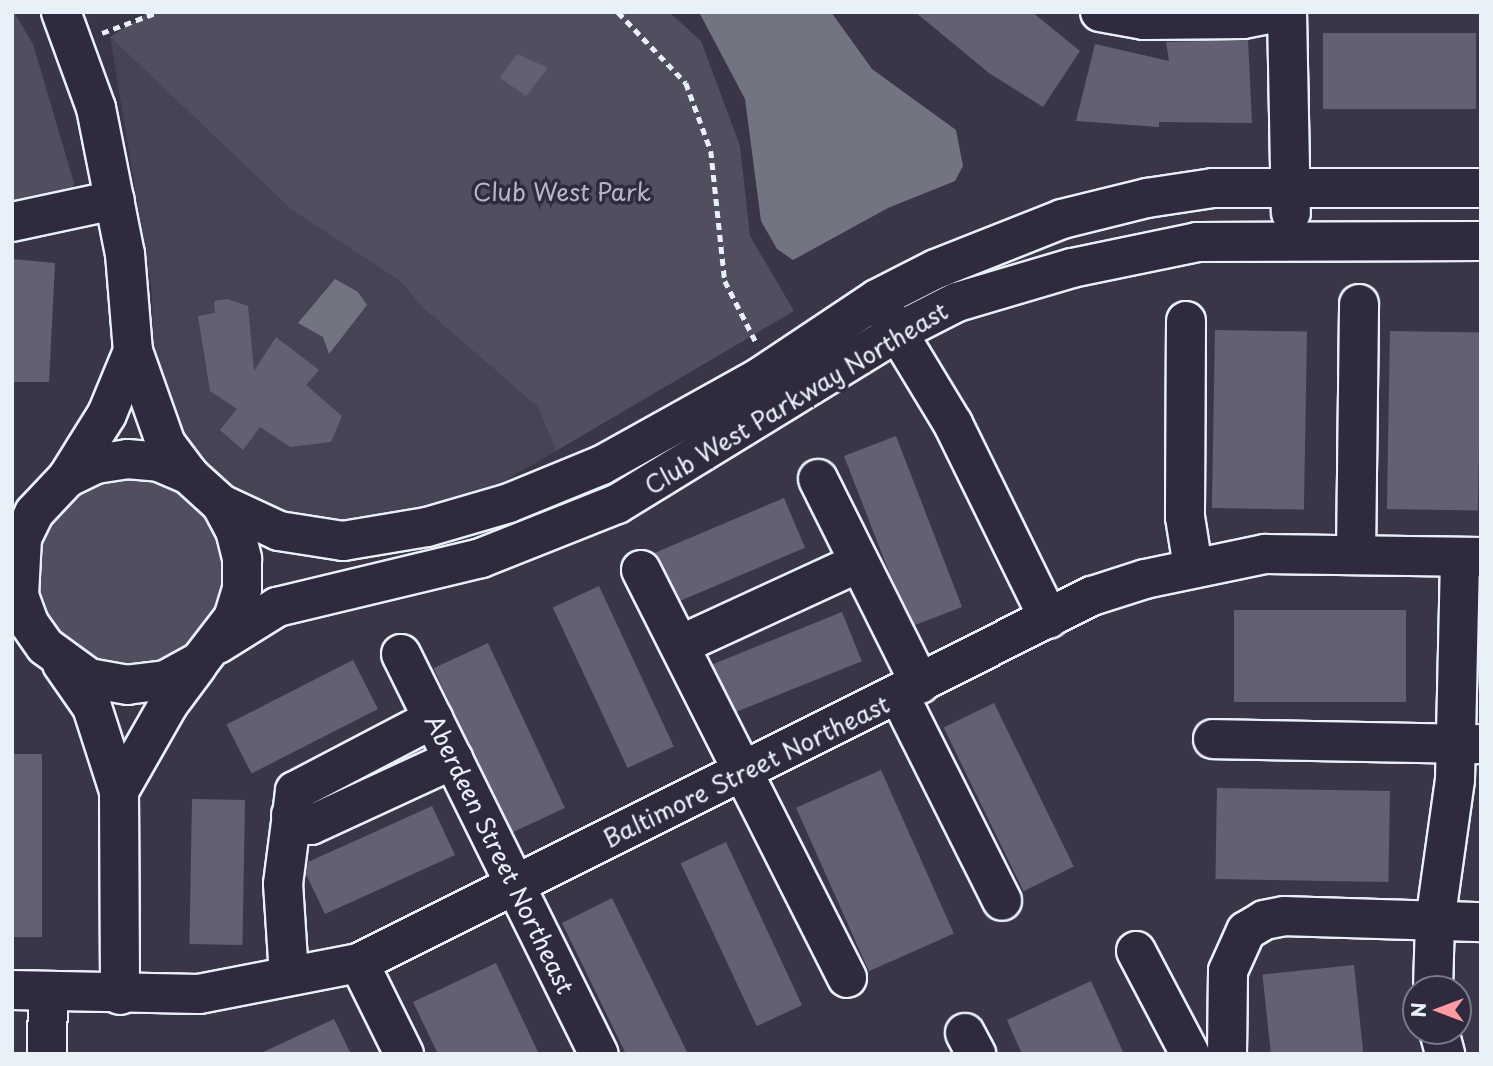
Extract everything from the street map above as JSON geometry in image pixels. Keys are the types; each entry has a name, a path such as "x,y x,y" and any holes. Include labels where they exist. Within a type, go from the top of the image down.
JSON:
{"street":[{"path":"61,12 96,108 115,200 133,351 166,444 189,475 221,504 240,550 242,589 233,618 168,705 118,792"},
{"path":"1100,12 1144,20 1243,19 1278,12"},
{"path":"1287,12 1292,188 1290,241"},
{"name":"Club West Parkway Northeast","path":"221,504 279,531 343,541 427,527 480,513 590,470 760,377 877,299 961,258 1062,219 1147,198 1213,188 1481,188"},
{"path":"12,222 115,200"},
{"name":"Club West Parkway Northeast","path":"209,652 277,607 481,558 617,504 898,332 957,302 1072,268 1197,242 1481,242"},
{"path":"877,299 953,424 1049,619"},
{"path":"1356,555 1359,304"},
{"path":"1186,321 1185,517 1193,567"},
{"path":"67,478 107,414 133,351"},
{"path":"120,995 118,792 92,707 29,623 19,595 23,517 67,478 96,464 127,459 159,462 189,475"},
{"path":"818,479 858,563 909,689 1002,901"},
{"name":"Baltimore Street Northeast","path":"30,991 120,995 199,994 359,963 745,773 1092,596 1193,567 1265,554 1471,557"},
{"path":"1433,975 1435,922 1450,824 1468,744 1471,557"},
{"path":"680,645 858,563"},
{"path":"640,570 847,978"},
{"path":"12,623 89,678 128,685 166,680 209,652"},
{"name":"Aberdeen Street Northeast","path":"401,654 599,1054"},
{"path":"289,976 283,884 295,791 433,719"},
{"path":"1213,739 1468,744"},
{"path":"290,815 311,825 454,760"},
{"path":"1227,1054 1228,971 1247,931 1264,920 1285,916 1481,922"},
{"path":"1136,951 1190,1054"},
{"path":"359,963 404,1054"},
{"path":"30,991 47,1054"}],"path":[{"path":"96,36 158,12"},
{"path":"618,12 686,83 711,151 725,281 756,342"}],"shaded area":[{"path":"110,37 292,210 400,281 422,307 538,407 556,451 485,492 342,529 255,511 177,439 153,356 152,292"}],"green space":[{"path":"14,12 33,44 74,183 72,192 12,203"},
{"name":"Club West Park","path":"149,12 669,12 701,41 740,146 750,236 794,311 556,451 538,407 422,307 400,281 292,210 110,37"},
{"path":"129,480 147,481 165,487 196,507 216,538 222,556 222,592 216,610 196,641 165,661 147,667 129,668 111,667 93,661 62,641 42,610 36,592 35,574 36,556 42,538 62,507 93,487 111,481"}],"water":[{"path":"699,12 831,12 872,69 956,130 963,166 955,181 888,208 793,260 777,249 761,221 745,99"},
{"path":"335,279 358,292 367,305 329,354 323,337 298,323"}],"building":[{"path":"915,12 1032,12 1080,51 1043,107 989,73"},
{"path":"1323,33 1476,33 1476,109 1323,109"},
{"path":"1248,40 1252,123 1159,122 1159,127 1076,121 1095,44 1169,61 1166,42"},
{"path":"517,54 548,68 526,96 500,78"},
{"path":"12,259 55,263 49,382 12,382"},
{"path":"227,299 248,306 254,371 276,337 319,370 306,385 342,416 331,442 290,447 260,427 243,450 220,430 237,409 210,391 198,316 215,313 214,301"},
{"path":"1215,330 1307,332 1304,510 1212,508"},
{"path":"1390,331 1481,333 1478,511 1387,509"},
{"path":"896,436 962,607 915,625 889,572 844,456"},
{"path":"784,498 805,548 676,602 655,553"},
{"path":"599,586 674,746 628,768 553,608"},
{"path":"1234,610 1406,610 1406,702 1234,702"},
{"path":"842,612 862,661 732,714 712,664"},
{"path":"488,643 565,808 511,833 434,668"},
{"path":"353,660 378,709 251,773 226,724"},
{"path":"994,703 1074,867 1023,891 944,728"},
{"path":"12,754 42,754 42,937 12,937"},
{"path":"881,770 954,934 869,971 796,808"},
{"path":"1217,788 1390,791 1388,882 1215,879"},
{"path":"192,799 245,800 242,945 189,944"},
{"path":"432,806 455,855 325,914 306,874 308,862"},
{"path":"726,842 802,1005 757,1026 681,863"},
{"path":"612,898 688,1054 626,1054 562,923"},
{"path":"496,963 539,1054 438,1054 413,1002"},
{"path":"1354,965 1363,1054 1271,1054 1263,975"},
{"path":"1091,981 1124,1054 1022,1054 1007,1020"},
{"path":"334,1019 351,1054 259,1054"}]}
